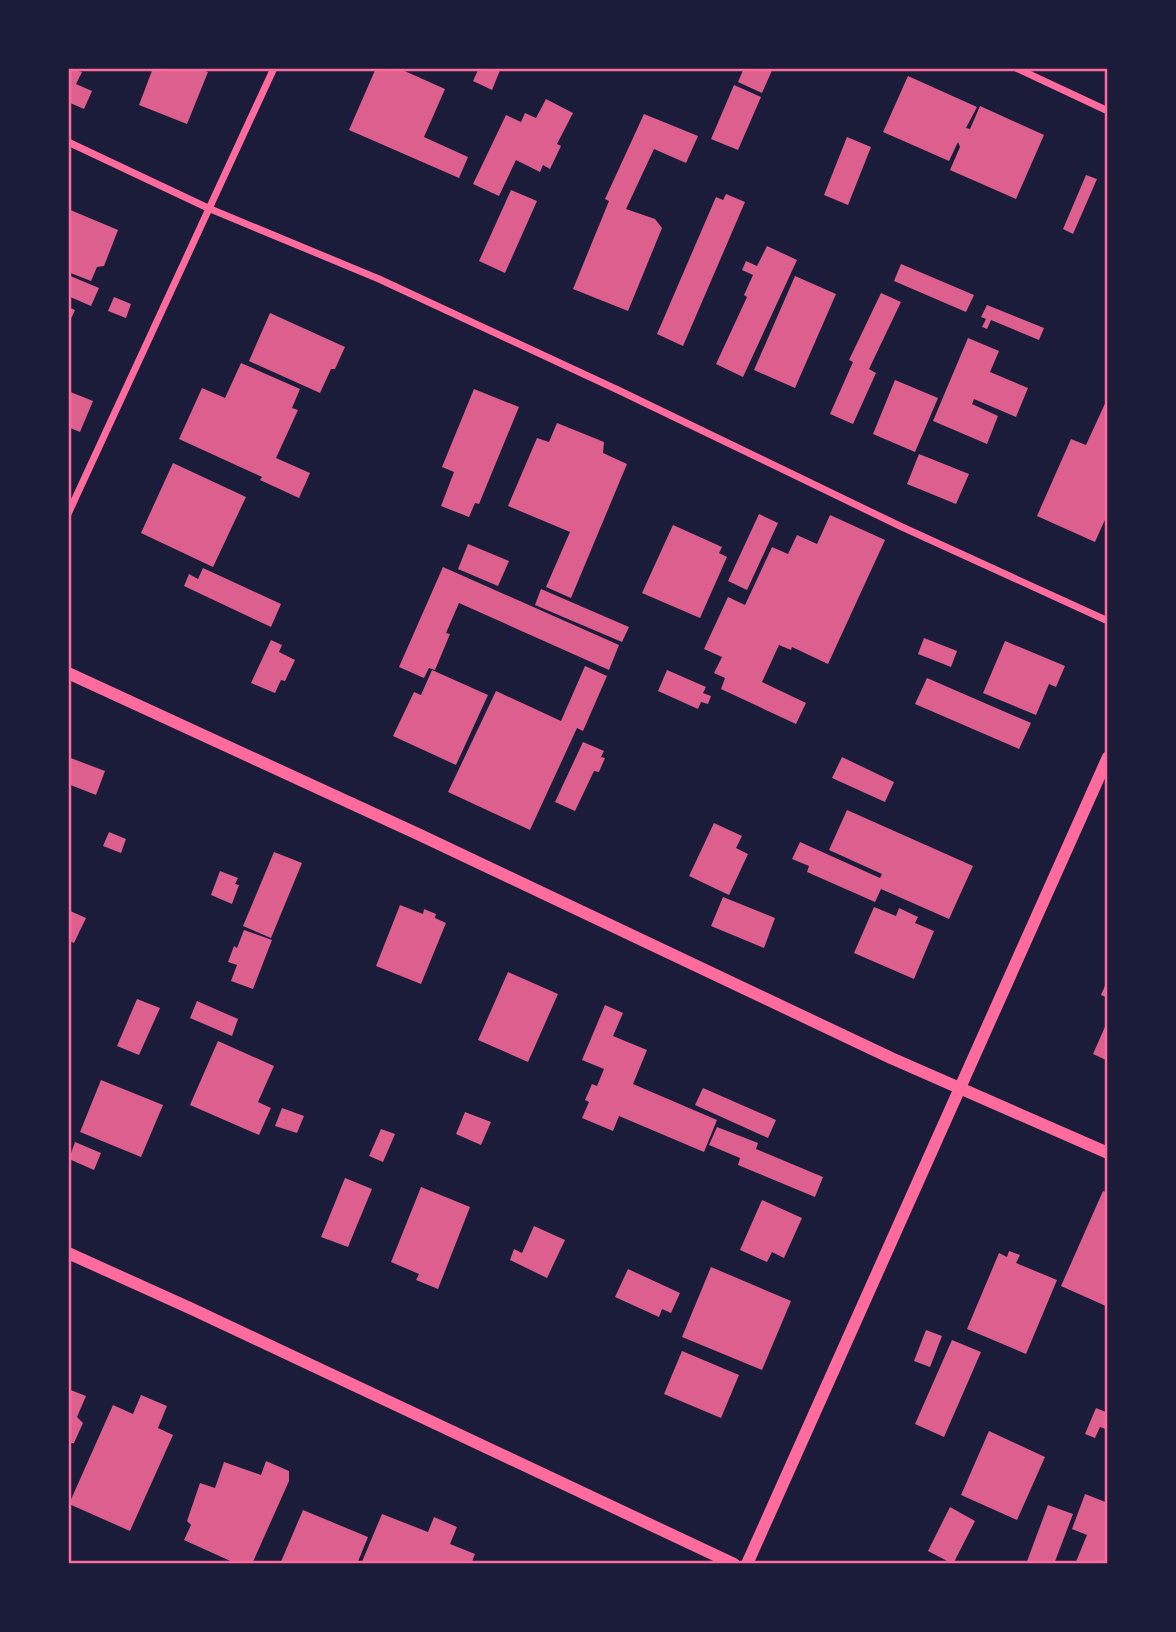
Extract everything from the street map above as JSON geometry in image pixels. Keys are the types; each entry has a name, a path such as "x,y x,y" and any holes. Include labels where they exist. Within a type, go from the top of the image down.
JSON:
{"street":[{"path":"68,514 274,68"},
{"path":"1016,68 1108,111"},
{"path":"68,142 208,208 416,296 902,527 1108,621"},
{"path":"68,673 959,1088 1108,1153"},
{"path":"747,1564 1108,758"},
{"path":"68,1254 192,1309 734,1564"}],"building":[{"path":"68,68 82,72 76,84 92,91 84,109 68,102"},
{"path":"153,68 198,68 208,72 187,124 139,105"},
{"path":"376,68 398,68 445,89 424,137 468,157 459,178 349,130"},
{"path":"479,68 501,68 492,90 473,81"},
{"path":"744,68 773,68 762,93 738,82"},
{"path":"908,76 977,107 966,128 970,129 980,106 1044,135 1016,199 950,170 960,147 958,142 949,161 883,132"},
{"path":"734,85 761,97 738,150 711,139"},
{"path":"546,99 573,113 557,144 561,146 550,169 543,165 540,172 516,160 499,196 473,184 506,115 521,122 525,113 536,118"},
{"path":"644,114 698,136 686,163 654,149 626,209 655,219 662,228 628,311 573,289 609,201 605,199"},
{"path":"847,137 871,147 848,205 824,195"},
{"path":"1086,175 1097,179 1073,234 1063,229"},
{"path":"511,190 537,201 505,273 479,261"},
{"path":"726,194 745,202 683,346 657,334 716,197 723,200"},
{"path":"68,209 118,230 104,266 97,267 91,281 68,272"},
{"path":"767,246 797,260 743,377 716,364 747,297 744,295 753,275 742,270 746,261 757,266"},
{"path":"901,264 974,295 966,312 894,281"},
{"path":"68,275 99,288 91,306 68,296"},
{"path":"795,276 836,294 795,388 754,370"},
{"path":"881,293 901,302 869,369 876,373 853,424 830,414 853,362 849,360"},
{"path":"114,297 131,304 126,318 108,311"},
{"path":"987,305 1044,328 1039,340 991,320 987,329 982,327 986,319 981,317"},
{"path":"68,307 75,310 68,325"},
{"path":"270,313 345,347 320,393 249,361"},
{"path":"968,338 999,351 990,372 1028,388 1016,417 974,399 972,404 998,416 987,444 933,421"},
{"path":"241,363 300,389 292,408 298,410 276,458 310,473 299,498 260,480 262,477 179,439 202,388 225,398"},
{"path":"895,380 938,398 915,452 873,434"},
{"path":"474,389 519,407 479,504 475,503 469,517 441,506 454,472 442,467"},
{"path":"68,391 93,401 80,432 68,427"},
{"path":"1108,397 1108,513 1095,542 1037,516 1071,439 1086,445"},
{"path":"557,423 604,442 603,453 627,464 571,598 546,587 570,532 508,506 537,438 549,442"},
{"path":"919,454 969,474 956,504 907,484"},
{"path":"173,463 246,497 213,567 141,533"},
{"path":"759,514 778,523 747,590 728,581"},
{"path":"830,515 885,540 828,664 792,647 791,650 779,645 762,682 806,703 796,724 721,689 725,678 714,673 722,657 704,649 728,597 745,605 772,547 788,554 797,535 817,544"},
{"path":"673,525 722,547 719,553 727,557 700,618 642,593"},
{"path":"468,544 509,561 498,586 458,569"},
{"path":"443,567 619,645 609,670 459,603 446,633 450,634 435,670 429,668 424,678 399,667"},
{"path":"203,568 281,604 271,627 184,586 189,574 198,579"},
{"path":"541,589 629,627 622,642 535,605"},
{"path":"924,638 957,651 951,667 918,654"},
{"path":"271,640 282,645 279,652 295,660 285,681 281,680 275,693 251,683"},
{"path":"1005,641 1065,666 1056,687 1049,684 1036,715 983,693"},
{"path":"585,666 607,676 583,731 577,728 530,830 448,792 496,691 561,721"},
{"path":"432,670 488,695 456,765 393,736 414,692 421,695"},
{"path":"667,670 706,687 703,693 711,696 708,704 701,702 698,709 658,691"},
{"path":"927,678 1031,723 1019,749 915,704"},
{"path":"583,742 604,751 601,757 605,758 599,772 594,771 575,811 555,802"},
{"path":"68,757 105,771 96,795 68,784"},
{"path":"842,757 894,782 885,802 832,778"},
{"path":"847,810 973,866 949,919 881,889 875,902 807,872 809,866 792,859 800,842 880,878 882,874 829,850"},
{"path":"714,823 742,836 736,848 748,854 729,895 689,876"},
{"path":"109,832 126,839 121,853 103,846"},
{"path":"274,852 302,863 271,938 243,926"},
{"path":"220,871 238,878 235,884 239,885 232,904 211,895"},
{"path":"723,897 775,918 764,948 711,926"},
{"path":"400,905 423,914 424,909 436,914 435,918 446,923 421,984 376,966"},
{"path":"874,907 896,916 899,908 918,917 915,923 934,931 914,979 854,953"},
{"path":"68,910 86,918 74,943 68,940"},
{"path":"244,930 272,940 253,989 231,981 237,965 228,962"},
{"path":"508,972 558,994 528,1062 478,1040"},
{"path":"1108,979 1108,998 1101,995"},
{"path":"137,999 160,1008 139,1055 117,1046"},
{"path":"197,1001 238,1019 232,1036 190,1018"},
{"path":"605,1005 623,1013 613,1036 647,1050 633,1084 717,1120 704,1152 619,1116 613,1131 582,1118 589,1102 585,1100 592,1084 597,1086 604,1069 582,1060"},
{"path":"1108,1020 1108,1061 1093,1054"},
{"path":"218,1041 274,1066 258,1102 271,1108 259,1135 190,1105"},
{"path":"101,1080 163,1105 141,1157 80,1132"},
{"path":"703,1088 776,1120 768,1138 695,1105"},
{"path":"282,1108 304,1116 297,1133 275,1126"},
{"path":"465,1112 491,1122 481,1145 456,1134"},
{"path":"717,1127 758,1143 756,1149 823,1177 815,1197 738,1165 740,1158 709,1145"},
{"path":"381,1129 395,1134 383,1162 369,1156"},
{"path":"75,1142 101,1153 94,1170 69,1159"},
{"path":"345,1178 372,1189 348,1247 321,1237"},
{"path":"421,1187 470,1207 438,1289 416,1280 419,1274 391,1262"},
{"path":"1103,1191 1108,1193 1108,1307 1061,1286"},
{"path":"762,1200 802,1218 784,1258 772,1252 767,1262 740,1250"},
{"path":"534,1226 565,1240 547,1278 510,1260 514,1249 522,1253"},
{"path":"1009,1251 1020,1255 1016,1263 1057,1280 1026,1354 967,1329 999,1253 1007,1257"},
{"path":"711,1267 791,1301 762,1370 682,1337"},
{"path":"628,1269 680,1293 671,1313 662,1309 659,1317 615,1297"},
{"path":"926,1330 942,1336 930,1367 914,1361"},
{"path":"952,1340 981,1352 944,1437 915,1424"},
{"path":"682,1351 739,1375 721,1418 664,1394"},
{"path":"68,1389 86,1396 77,1417 83,1423 74,1443 68,1443"},
{"path":"141,1395 167,1406 158,1428 173,1435 130,1531 69,1504 113,1405 133,1414"},
{"path":"1096,1408 1108,1413 1108,1430 1100,1427 1095,1438 1085,1434"},
{"path":"989,1431 1045,1457 1017,1520 961,1495"},
{"path":"266,1461 289,1471 289,1481 252,1564 237,1564 184,1540 191,1525 187,1521 200,1483 215,1488 224,1462 261,1475"},
{"path":"1085,1494 1108,1503 1108,1564 1075,1564 1087,1535 1072,1529"},
{"path":"1048,1505 1073,1514 1054,1564 1026,1564"},
{"path":"950,1507 975,1521 953,1564 928,1551"},
{"path":"303,1510 368,1537 357,1564 280,1564"},
{"path":"382,1514 428,1532 434,1517 457,1527 450,1544 475,1554 471,1564 361,1564"}]}
